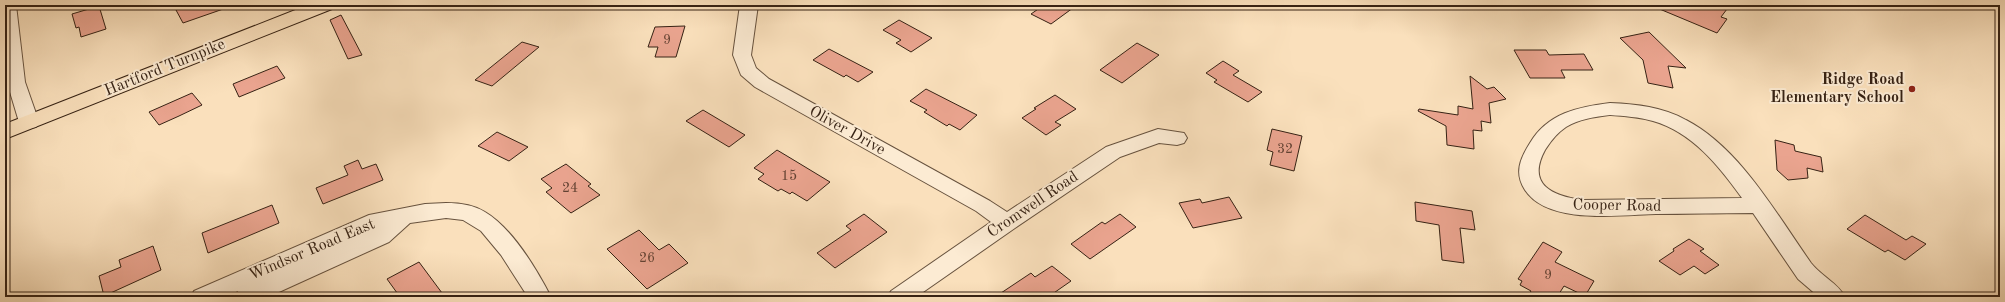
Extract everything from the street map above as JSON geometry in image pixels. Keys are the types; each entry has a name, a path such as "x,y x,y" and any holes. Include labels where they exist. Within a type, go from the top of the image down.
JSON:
{"main road":[{"name":"Hartford Turnpike","path":"5,132 325,5"}],"street":[{"path":"7,5 16,82 29,122"},
{"name":"Oliver Drive","path":"748,5 742,54 748,71 762,83 983,206 1007,222"},
{"name":"Cooper Road","path":"1759,205 1607,209 1567,206 1549,201 1538,193 1529,178 1527,167 1530,157 1546,134 1561,121 1586,113 1610,109 1629,109 1647,112 1670,120 1705,140 1730,166 1759,205 1806,273 1834,297"},
{"name":"Cromwell Road","path":"899,297 1007,222 1113,152 1158,136 1177,138"},
{"name":"Windsor Road East","path":"202,297 377,221 402,218 425,212 447,211 468,213 486,223 523,267 540,297"},
{"name":"Windsor Road East","path":"246,297 381,236 402,218"}],"building":[{"path":"189,5 229,5 229,7 183,23 176,10"},
{"path":"1044,5 1077,5 1051,24 1031,14"},
{"path":"1650,5 1716,5 1727,9 1721,17 1727,19 1717,33"},
{"path":"99,6 106,29 81,37 79,27 76,28 72,14"},
{"path":"341,15 362,55 348,59 330,20"},
{"path":"899,20 932,38 911,52 896,43 901,40 883,30"},
{"path":"685,26 676,57 655,57 658,47 648,47 655,27"},
{"path":"1649,32 1686,68 1668,66 1673,88 1648,83 1643,60 1620,38"},
{"path":"522,42 539,47 492,86 475,80"},
{"path":"1137,43 1159,55 1122,83 1100,70"},
{"path":"829,49 873,72 858,82 846,75 844,77 813,60"},
{"path":"1514,50 1546,50 1549,55 1584,54 1593,70 1561,70 1565,78 1530,78"},
{"path":"1223,61 1239,71 1233,75 1262,92 1248,102 1214,82 1217,80 1206,73"},
{"path":"277,66 285,78 239,97 233,84"},
{"path":"1470,76 1487,89 1494,87 1506,99 1489,103 1491,123 1481,121 1482,131 1473,130 1474,149 1447,145 1446,126 1418,111 1419,109 1458,115 1458,106 1473,109"},
{"path":"926,89 977,115 960,130 949,124 947,126 924,112 927,110 910,101"},
{"path":"192,93 202,105 159,125 149,112"},
{"path":"1055,95 1076,109 1055,122 1061,125 1046,135 1022,118 1036,109 1034,108"},
{"path":"703,110 745,135 729,147 686,121"},
{"path":"1272,129 1302,136 1294,171 1270,165 1273,152 1267,150"},
{"path":"497,132 528,147 509,161 478,146"},
{"path":"1775,140 1794,145 1795,151 1821,157 1823,172 1807,168 1808,178 1788,180 1777,170"},
{"path":"777,150 830,182 807,201 792,192 790,194 781,189 778,191 758,179 764,174 754,168"},
{"path":"358,160 362,169 376,164 383,180 323,204 316,188 348,175 344,166"},
{"path":"566,164 591,184 588,186 600,195 571,213 546,192 552,188 541,179"},
{"path":"1229,197 1242,218 1193,228 1179,203 1200,199 1202,203"},
{"path":"1415,202 1472,211 1475,230 1460,228 1464,263 1442,260 1439,225 1416,221"},
{"path":"272,205 279,223 208,253 202,233"},
{"path":"864,214 887,232 835,268 817,253 851,230 846,226"},
{"path":"1120,214 1136,227 1090,259 1071,244 1102,222 1105,224"},
{"path":"1865,215 1906,240 1912,236 1926,244 1905,260 1888,250 1885,252 1847,229"},
{"path":"639,230 659,250 669,244 688,263 647,289 607,249"},
{"path":"1689,239 1704,249 1700,251 1719,265 1705,274 1694,266 1680,275 1659,261 1674,251 1673,249"},
{"path":"1543,242 1562,252 1555,262 1594,281 1585,296 1564,286 1557,297 1527,297 1531,291 1520,285 1522,281 1518,279"},
{"path":"153,246 161,270 104,296 99,276 121,267 119,260"},
{"path":"419,262 445,297 400,297 387,279"},
{"path":"1052,266 1071,281 1048,297 995,297 1031,273 1035,277"}],"place":[{"name":"Ridge Road Elementary School","path":"1912,89"}]}
